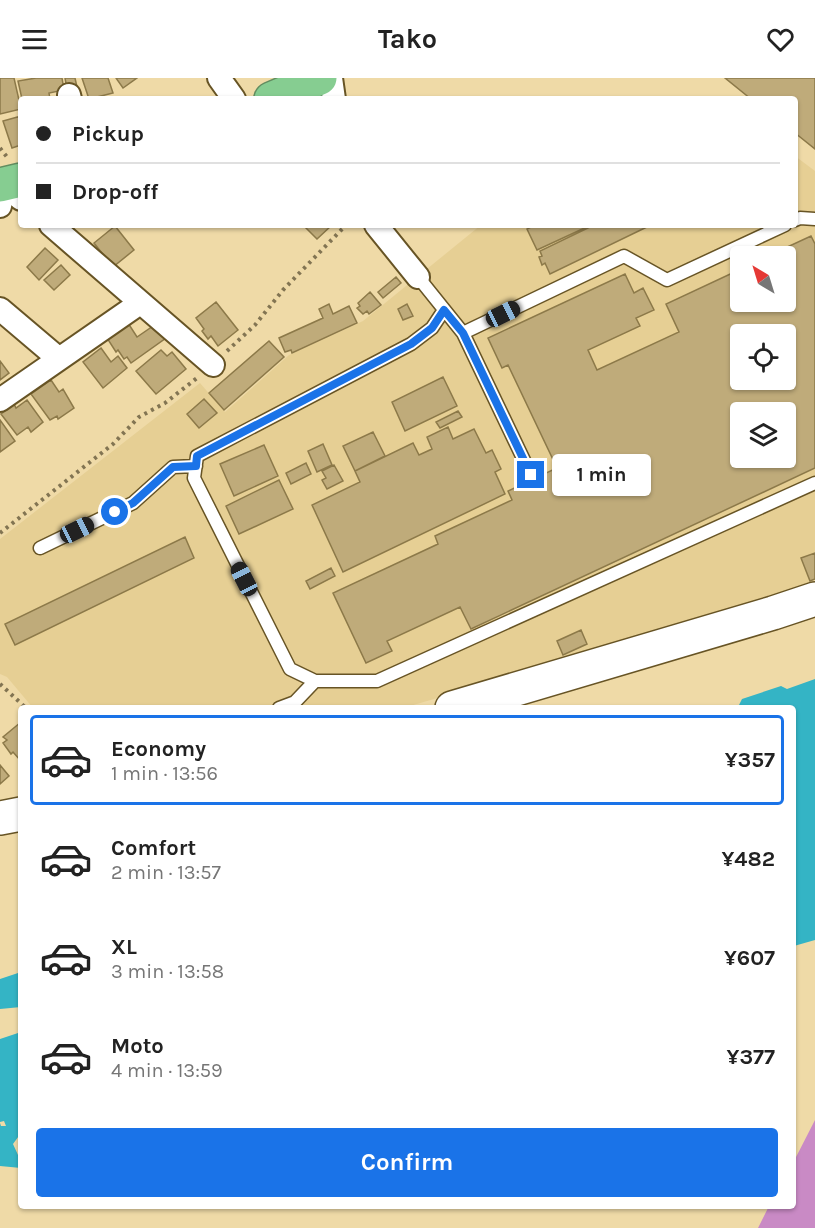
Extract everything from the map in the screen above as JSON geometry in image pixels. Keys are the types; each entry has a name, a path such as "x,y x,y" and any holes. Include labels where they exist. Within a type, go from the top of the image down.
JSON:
{"highway":[{"path":"278,96 320,78"}],"street":[{"path":"219,78 232,96"},
{"path":"332,78 334,96"},
{"path":"54,228 213,365"},
{"path":"378,228 418,277"},
{"path":"0,400 140,303"},
{"path":"0,309 59,359"},
{"path":"462,705 815,599"},
{"path":"0,818 18,815"}],"lane":[{"path":"798,219 815,219"},
{"path":"463,333 624,256 668,280 779,228"},
{"path":"418,277 463,333 531,475"},
{"path":"444,310 432,328 411,344 197,456 194,478 290,669 315,681 377,681 815,483"},
{"path":"40,548 133,503 173,467 196,466"},
{"path":"287,705 295,702 315,681"}],"path":[{"path":"0,533 113,444 139,417 165,403 213,365 255,325 283,290 343,228"},
{"path":"0,684 23,705"}],"shaded area":[{"path":"798,158 815,171 815,580 703,621 413,705 30,705 7,677 0,674 0,539 200,383 225,412 289,355 363,321 477,228 798,228"},
{"path":"815,1120 815,1228 758,1228 768,1209 796,1209 796,1157"}],"water":[{"path":"815,679 815,940 796,945 796,705 739,705 742,699 781,686 787,689"},
{"path":"18,973 18,1007 0,1009 0,979"},
{"path":"18,1033 18,1137 13,1144 18,1155 18,1168 0,1166 0,1123 1,1126 6,1126 4,1121 0,1122 0,1039"}],"building":[{"path":"0,78 14,78 18,110 0,114"},
{"path":"62,78 64,90 49,93 50,96 21,96 18,81"},
{"path":"65,78 75,78 77,87 67,89"},
{"path":"82,78 108,78 113,93 88,96"},
{"path":"116,78 137,78 123,88"},
{"path":"725,78 815,78 815,149 798,135 798,96 747,96"},
{"path":"18,117 18,146 12,148 3,121"},
{"path":"113,228 117,228 134,250 113,267 94,243"},
{"path":"306,228 329,228 317,239"},
{"path":"529,228 585,228 537,250 527,229"},
{"path":"588,228 645,228 550,274 545,263 542,265 539,257 542,256 540,251"},
{"path":"811,236 815,244 815,468 471,629 460,607 387,641 392,651 366,663 333,593 438,544 435,536 512,500 508,491 557,468 508,365 502,368 488,338 625,274 634,293 643,288 654,310 636,318 640,326 588,350 597,370 679,332 666,304 730,274 730,312 796,312 796,246 790,246"},
{"path":"45,248 58,260 39,280 27,267"},
{"path":"61,265 70,275 54,290 44,280"},
{"path":"396,277 401,283 383,298 378,292"},
{"path":"370,292 381,305 369,314 367,311 363,314 357,308 360,306 358,303"},
{"path":"216,302 238,330 218,346 211,336 208,339 196,318"},
{"path":"329,304 333,314 349,306 357,323 292,353 291,350 285,352 279,338 323,318 319,309"},
{"path":"407,304 413,316 403,320 398,309"},
{"path":"128,323 137,337 156,324 166,338 131,363 127,357 124,359 118,350 116,352 107,338"},
{"path":"269,341 284,357 224,410 209,393"},
{"path":"101,348 111,362 118,356 127,368 103,388 83,362"},
{"path":"161,350 167,356 172,352 186,369 156,394 136,371"},
{"path":"0,361 9,373 0,380"},
{"path":"443,377 457,406 405,431 392,402"},
{"path":"51,380 59,392 63,389 74,408 58,419 57,416 50,420 31,394"},
{"path":"204,399 217,413 199,428 187,414"},
{"path":"27,400 43,422 31,432 28,427 17,435 1,414 14,404 16,408"},
{"path":"458,411 462,417 440,428 436,422"},
{"path":"0,420 15,441 0,452"},
{"path":"448,427 453,439 474,429 486,453 492,450 501,469 495,472 505,494 343,572 312,505 360,482 355,471 413,443 419,455 432,449 427,437"},
{"path":"373,432 385,456 355,471 343,446"},
{"path":"323,444 332,465 317,472 308,451"},
{"path":"264,445 278,476 234,496 220,464"},
{"path":"306,463 311,474 291,484 286,473"},
{"path":"334,465 343,481 327,489 322,480 326,478 322,471"},
{"path":"279,480 293,509 239,534 226,506"},
{"path":"185,537 194,558 15,645 5,624"},
{"path":"815,553 815,579 810,581 801,558"},
{"path":"331,568 335,576 310,589 306,581"},
{"path":"581,630 587,644 563,655 557,641"},
{"path":"18,724 18,758 13,752 11,754 3,743 7,740 3,737"},
{"path":"0,765 9,776 0,784"}],"route":[{"path":"115,512 133,503 173,467 196,466 197,456 411,344 432,328 444,310 463,333 531,475"}]}
